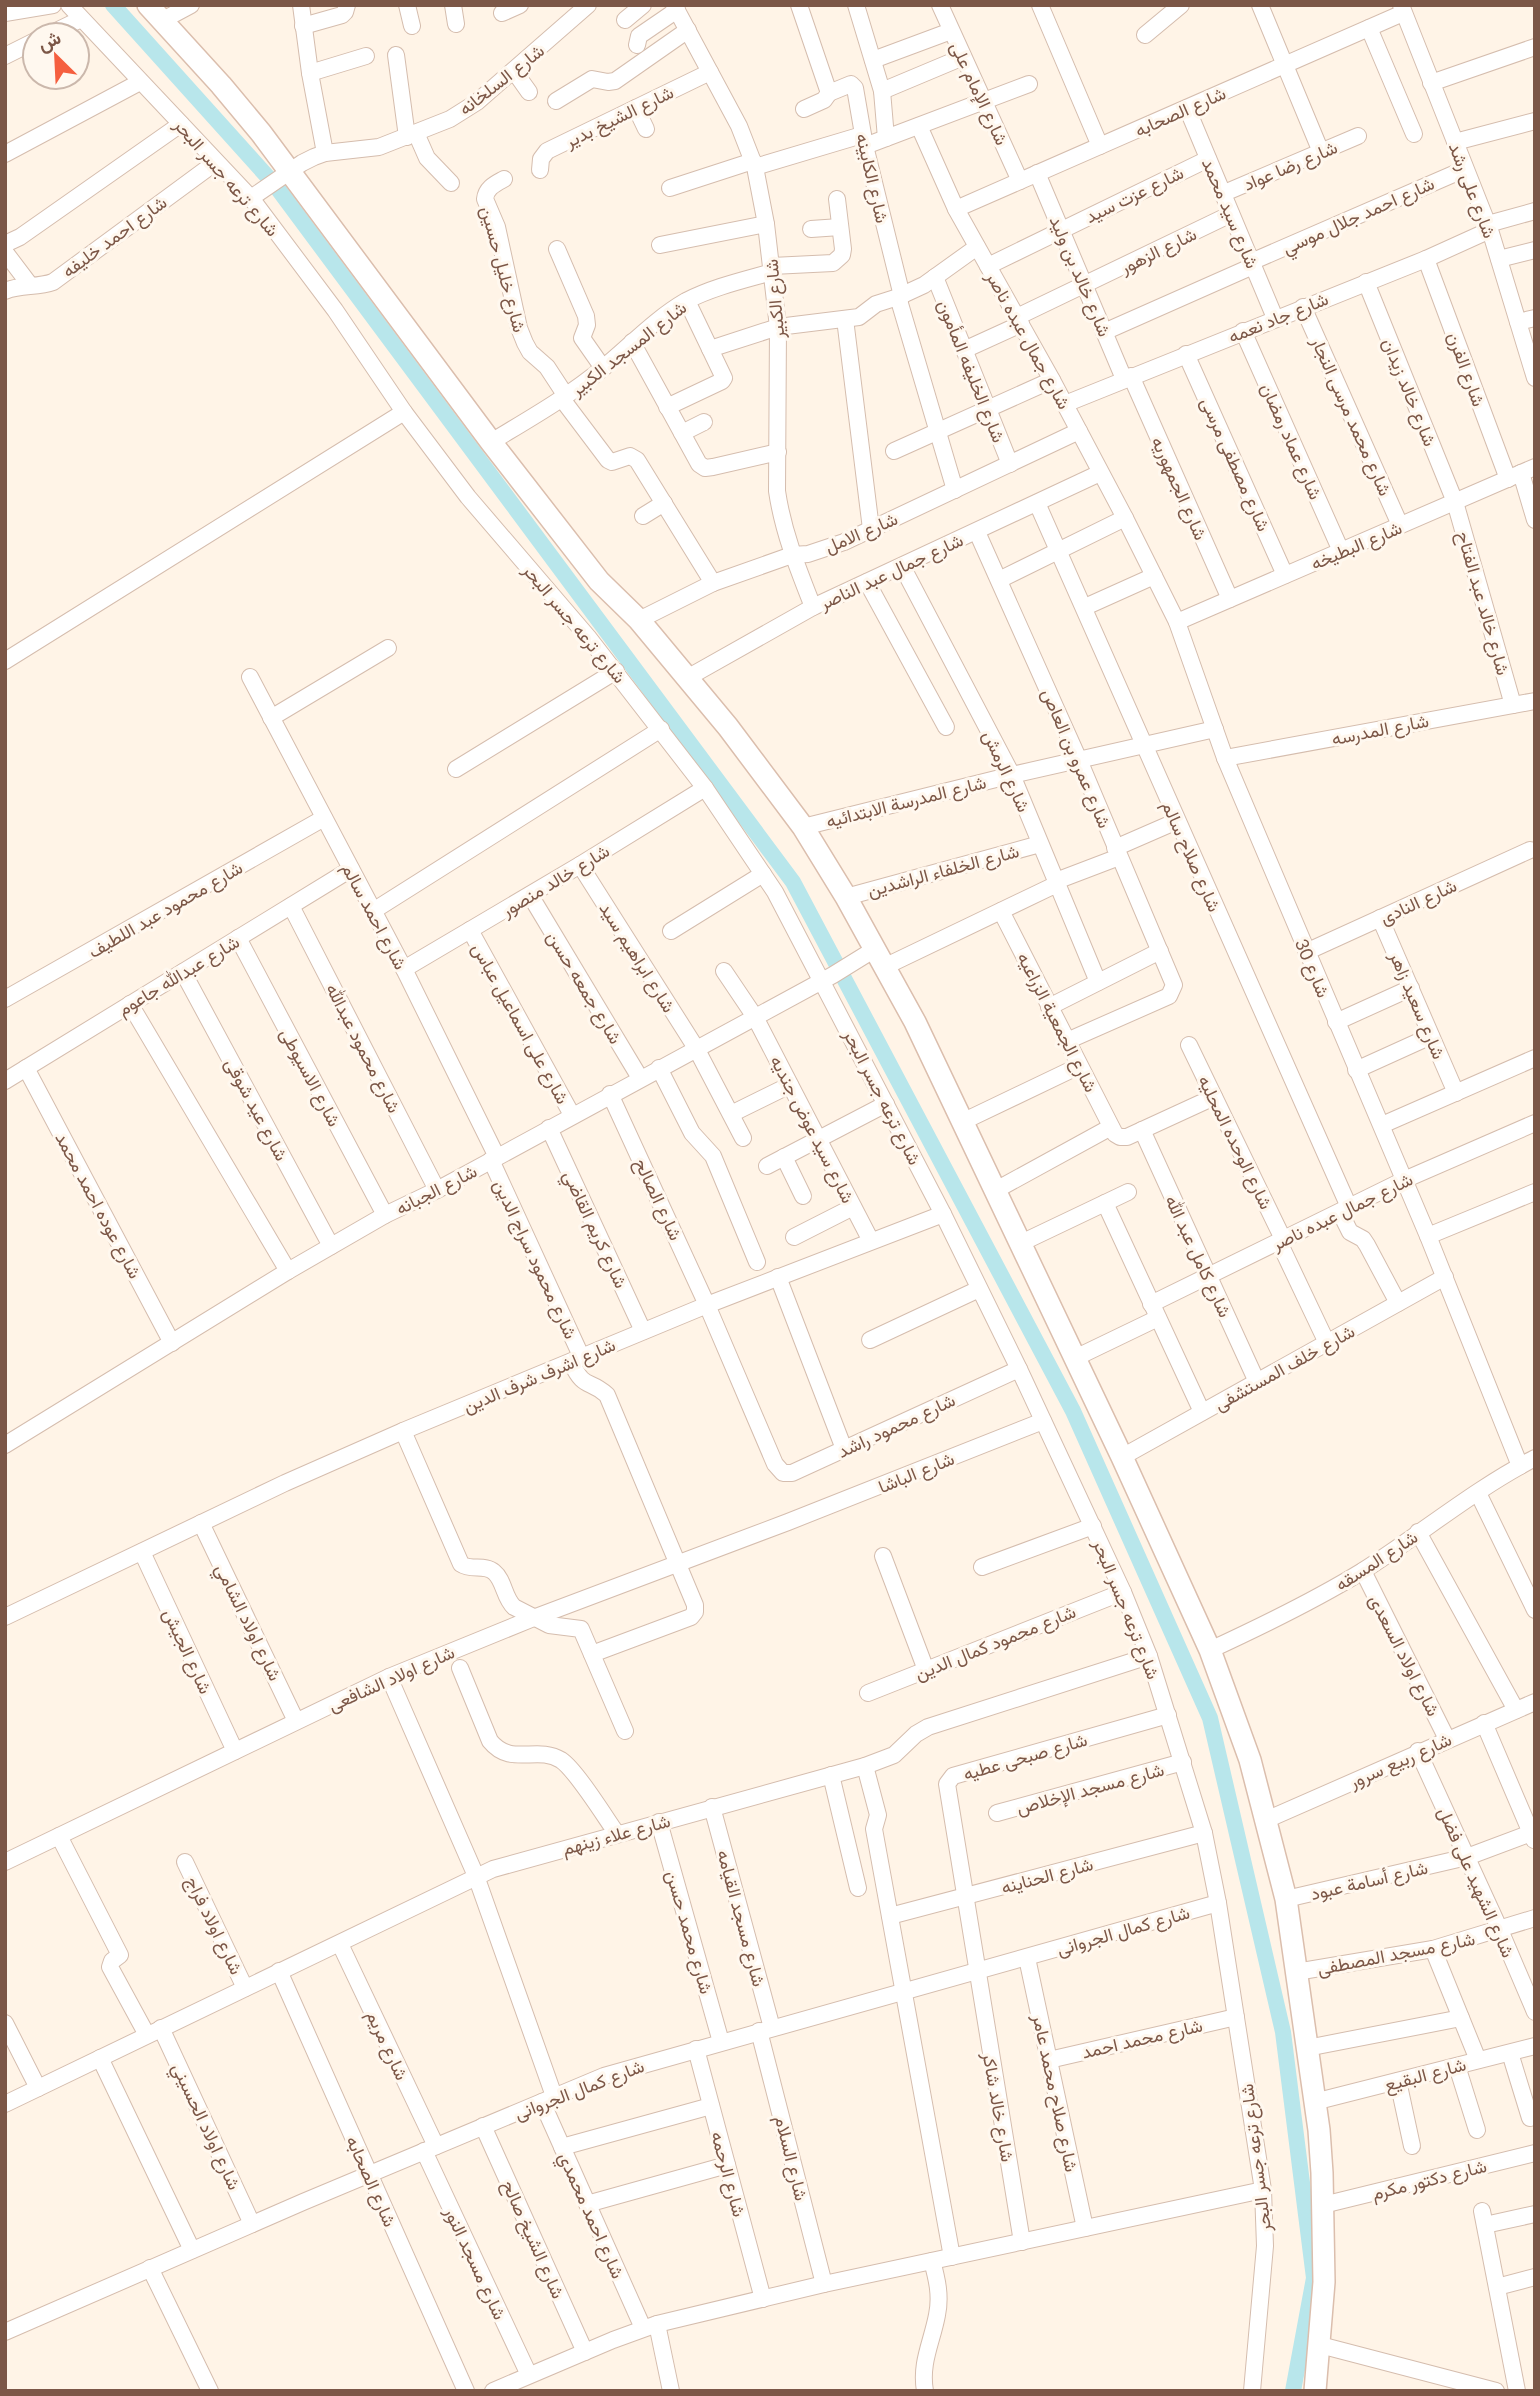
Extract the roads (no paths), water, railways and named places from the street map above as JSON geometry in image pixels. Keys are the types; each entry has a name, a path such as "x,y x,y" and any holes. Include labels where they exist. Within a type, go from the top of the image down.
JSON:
{"street":[{"path":"5,13 53,5"},
{"name":"شارع ترعه جسر البحر","path":"69,5 216,162 254,196 404,412 468,497 662,729 775,892 827,978 1093,1526 1149,1656 1183,1762 1204,1833 1219,1903 1262,2190 1265,2246 1252,2391"},
{"path":"155,13 191,5"},
{"path":"301,5 325,153"},
{"path":"303,26 342,15 348,5"},
{"path":"407,5 412,26"},
{"path":"453,5 456,24"},
{"path":"502,13 520,5"},
{"name":"شارع السلخانه","path":"254,196 302,163 325,153 379,147 450,119 477,102 588,5"},
{"path":"625,20 643,5"},
{"path":"799,5 829,93 824,100 804,109"},
{"path":"856,5 881,91 886,138"},
{"name":"شارع الإمام على","path":"940,5 1020,181"},
{"path":"1040,5 1100,146"},
{"path":"1145,35 1181,5"},
{"path":"1260,5 1321,152"},
{"path":"637,45 639,36 676,8"},
{"name":"شارع الكبير","path":"676,8 739,126 754,164 766,224 778,327 777,491 780,515 792,555 813,607"},
{"name":"شارع الصحابه","path":"956,209 1368,28 1402,9"},
{"name":"شارع على رشد","path":"1402,9 1489,227 1535,378"},
{"path":"155,13 222,85 287,174 599,581 639,620 728,727 803,827 846,897 873,958 915,1022 1122,1457 1210,1650 1250,1760 1286,1899 1319,2130 1324,2282 1315,2391"},
{"path":"77,21 81,19"},
{"path":"1368,28 1414,134"},
{"path":"556,101 592,79 615,81 688,30"},
{"path":"873,60 951,31"},
{"path":"1431,83 1535,47"},
{"path":"5,56 21,48"},
{"path":"396,55 412,135 427,159 452,183"},
{"path":"310,73 366,56"},
{"path":"881,91 963,57"},
{"path":"514,71 529,92"},
{"name":"شارع الشيخ بدير","path":"540,170 541,159 547,152 710,72"},
{"path":"5,154 140,82"},
{"name":"شارع الكابينه","path":"829,93 851,84 855,88 863,141 900,296 955,490"},
{"path":"670,188 754,164 886,138 1029,84"},
{"path":"636,108 646,129"},
{"name":"شارع سيد محمد","path":"1187,108 1275,318"},
{"path":"1454,142 1535,121"},
{"path":"5,244 20,237 181,124"},
{"name":"شارع جمال عبده ناصر","path":"919,126 956,209 1052,380 1100,473"},
{"name":"شارع رضا عواد","path":"1222,194 1358,136"},
{"name":"شارع عزت سيد","path":"988,266 1208,159"},
{"name":"شارع احمد خليفه","path":"5,291 18,286 42,286 53,282 216,162"},
{"name":"شارع احمد جلال موسي","path":"1104,332 1465,169"},
{"name":"شارع خالد بن وليد","path":"1037,173 1104,332 1128,378"},
{"name":"شارع خليل حسين","path":"504,178 490,187 485,199 499,234 519,328 530,352 547,367 564,397"},
{"path":"811,229 840,227 837,199"},
{"name":"شارع جاد نعمه","path":"1065,404 1426,259 1489,227 1535,211"},
{"name":"شارع الزهور","path":"964,350 1084,285 1231,214"},
{"path":"660,245 766,224"},
{"name":"شارع المسجد الكبير","path":"491,442 564,397 603,368 663,316 687,301 772,269 833,263 842,255 840,227"},
{"path":"710,349 778,327 859,317 876,304 900,296 935,277 977,247"},
{"path":"556,249 586,316 587,325 582,338 584,344 603,368"},
{"path":"1499,259 1535,250"},
{"path":"5,252 30,285"},
{"name":"شارع الفرن","path":"1426,259 1521,473 1535,520"},
{"name":"شارع الخليفه المأمون","path":"935,277 1010,464"},
{"name":"شارع خالد زيدان","path":"1366,282 1455,502"},
{"path":"667,407 722,382 723,374 687,301"},
{"name":"شارع محمد مرسى النجار","path":"1303,307 1400,525"},
{"path":"1518,322 1535,318"},
{"path":"845,319 871,529"},
{"name":"شارع عماد رمضان","path":"1243,331 1341,551"},
{"path":"632,342 695,458 705,468 778,452"},
{"name":"شارع مصطفى مرسى","path":"1186,354 1286,575"},
{"name":"شارع الجمهوريه","path":"1128,378 1230,599"},
{"path":"894,451 1052,380"},
{"path":"564,397 601,465 630,456 634,458 713,583"},
{"path":"5,661 404,412"},
{"path":"682,433 704,422"},
{"name":"شارع الامل","path":"639,620 713,583 792,555 826,549 1079,430"},
{"name":"شارع جمال عبد الناصر","path":"687,678 813,607 1100,473"},
{"name":"شارع 30","path":"1100,473 1177,622 1225,758 1356,1070 1527,1462"},
{"name":"شارع البطيخه","path":"1177,622 1521,473"},
{"name":"شارع خالد عبد الفتاح","path":"1455,502 1513,705"},
{"path":"643,516 664,503"},
{"name":"شارع صلاح سالم","path":"1037,503 1085,607 1345,1210 1350,1231 1363,1239 1398,1303"},
{"path":"999,580 1125,518"},
{"name":"شارع عمرو بن العاص","path":"977,532 1079,760 1174,985 1169,996 1067,1041"},
{"name":"شارع الرمش","path":"902,566 1012,775 1098,982"},
{"path":"1085,607 1154,576"},
{"path":"867,582 946,727"},
{"path":"271,718 388,648"},
{"path":"456,769 616,671"},
{"name":"شارع احمد سالم","path":"250,677 404,969 494,1158"},
{"name":"شارع المدرسه","path":"1225,758 1535,701"},
{"path":"373,911 662,729"},
{"name":"شارع المدرسة الابتدائيه","path":"803,827 1012,775 1215,729"},
{"name":"شارع خالد منصور","path":"404,969 580,866 705,788"},
{"name":"شارع محمود عبد اللطيف","path":"5,999 324,818"},
{"path":"873,958 1001,911 1177,821"},
{"name":"شارع الخلفاء الراشدين","path":"846,897 1040,844"},
{"name":"شارع النادى","path":"1306,952 1530,850"},
{"name":"شارع ابراهيم سيد","path":"580,866 696,1048 743,1138"},
{"name":"شارع عبدالله جاعوم","path":"5,1081 351,869"},
{"path":"671,931 763,874"},
{"name":"شارع جمعه حسن","path":"530,895 640,1078"},
{"name":"شارع محمود عبدالله","path":"291,906 437,1190"},
{"name":"شارع الجمعية الزراعيه","path":"1001,911 1113,1131"},
{"name":"شارع سعيد زاهر","path":"1380,918 1456,1093"},
{"name":"شارع على اسماعيل عباس","path":"470,930 572,1115"},
{"name":"شارع الاسيوطى","path":"238,938 385,1216"},
{"path":"1049,1007 1160,951"},
{"name":"شارع الجبانه","path":"5,1445 331,1246 827,978 873,958"},
{"name":"شارع سيد عوض جنديه","path":"724,971 755,1017 871,1241"},
{"name":"شارع عيد شوقى","path":"183,972 331,1246"},
{"path":"1336,1021 1411,988"},
{"path":"130,1004 288,1271"},
{"path":"1356,1070 1432,1036"},
{"name":"شارع الوحده المحليه","path":"1189,1045 1327,1343"},
{"path":"1382,1125 1535,1058"},
{"path":"962,1122 1080,1066"},
{"name":"شارع عوده احمد محمد","path":"26,1068 172,1343"},
{"path":"659,1068 692,1133 713,1156 757,1262"},
{"path":"731,1114 790,1084"},
{"name":"شارع الصالح","path":"610,1094 707,1305 775,1464"},
{"path":"996,1190 1113,1131 1124,1138 1214,1097"},
{"path":"767,1166 886,1104"},
{"name":"شارع جمال عبده ناصر","path":"1075,1358 1209,1276 1404,1180 1535,1123"},
{"name":"شارع كريم القاضي","path":"549,1128 643,1331"},
{"name":"شارع كامل عبد الله","path":"1142,1130 1257,1382"},
{"path":"784,1157 803,1196"},
{"name":"شارع محمود سراج الدين","path":"494,1158 583,1382 607,1395 695,1605 695,1612 691,1617 592,1654"},
{"path":"1021,1243 1128,1192"},
{"path":"1428,1236 1535,1192"},
{"path":"1105,1203 1202,1412"},
{"path":"794,1237 853,1207"},
{"name":"شارع اشرف شرف الدين","path":"5,1618 285,1483 402,1431 707,1305 943,1214"},
{"path":"778,1277 844,1449"},
{"name":"شارع خلف المستشفى","path":"1122,1457 1445,1277"},
{"path":"870,1340 979,1289"},
{"name":"شارع محمود راشد","path":"775,1464 783,1473 792,1473 1018,1369"},
{"name":"شارع الباشا","path":"788,1522 1043,1421"},
{"path":"402,1431 458,1559 466,1567 490,1569 496,1573 509,1603 556,1627 581,1629 625,1731"},
{"name":"شارع المسقه","path":"1210,1650 1289,1614 1363,1571 1527,1462"},
{"path":"1478,1493 1535,1610"},
{"name":"شارع اولاد الشافعى","path":"5,1861 389,1677 536,1617 788,1522"},
{"name":"شارع اولاد الشامي","path":"201,1523 296,1721"},
{"path":"982,1567 1093,1526"},
{"path":"1418,1532 1516,1710"},
{"name":"شارع الجيش","path":"142,1552 234,1751"},
{"path":"883,1556 926,1670"},
{"name":"شارع اولاد السعدى","path":"1363,1571 1447,1739"},
{"name":"شارع محمود كمال الدين","path":"868,1693 1122,1591"},
{"name":"شارع علاء زينهم","path":"5,2104 476,1876 523,1859 865,1766 894,1755 916,1734 929,1727 1149,1656"},
{"path":"460,1668 496,1748 514,1755 551,1755 564,1762 617,1834"},
{"name":"شارع احمد محمدي","path":"389,1677 476,1876 562,2147 587,2204 650,2326 671,2391"},
{"name":"شارع ربيع سرور","path":"1266,1820 1418,1751 1535,1702"},
{"name":"شارع صبحى عطيه","path":"976,1972 946,1788 949,1779 1168,1716"},
{"path":"1484,1723 1533,1838"},
{"name":"شارع الشهيد على فضل","path":"1418,1751 1535,2012"},
{"name":"شارع مسجد الإخلاص","path":"997,1813 1183,1762"},
{"path":"865,1766 878,1815 874,1829 953,2257"},
{"path":"831,1775 858,1888"},
{"name":"شارع مسجد القيامه","path":"712,1807 766,2030"},
{"name":"شارع محمد حسن","path":"659,1822 721,2042"},
{"name":"شارع الحناينه","path":"890,1916 1204,1833"},
{"name":"شارع اولاد الحسيني","path":"59,1836 120,1955 112,1961 110,1967 154,2032 252,2224"},
{"name":"شارع أسامة عبود","path":"1286,1899 1466,1857 1533,1838"},
{"name":"شارع اولاد فراج","path":"185,1862 245,1987"},
{"name":"شارع كمال الجروانى","path":"5,2332 252,2224 604,2076 1219,1903"},
{"name":"شارع مسجد المصطفى","path":"1296,1972 1433,1949 1535,1917"},
{"name":"شارع مريم","path":"340,1944 430,2148"},
{"path":"1433,1949 1478,2060"},
{"name":"شارع صلاح محمد عامر","path":"1027,1958 1085,2228"},
{"name":"شارع الصحابه","path":"278,1971 466,2391"},
{"name":"شارع خالد شاكر","path":"976,1972 1022,2242"},
{"name":"شارع محمد احمد","path":"1049,2060 1236,2017"},
{"path":"1307,2049 1461,2018"},
{"path":"5,2023 38,2088"},
{"name":"شارع السلام","path":"766,2030 824,2284"},
{"name":"شارع البقيع","path":"1314,2102 1535,2046"},
{"name":"شارع الرحمه","path":"696,2049 763,2299"},
{"path":"1510,2053 1530,2118"},
{"path":"100,2058 192,2250"},
{"path":"1457,2066 1476,2130"},
{"path":"1398,2081 1412,2146"},
{"path":"562,2147 711,2106"},
{"name":"شارع الشيخ صالح","path":"483,2126 585,2352"},
{"name":"شارع مسجد النور","path":"430,2148 529,2375"},
{"name":"شارع دكتور مكرم","path":"1323,2205 1535,2153"},
{"path":"587,2204 727,2165"},
{"path":"494,2391 650,2326 824,2284 1262,2190"},
{"path":"1517,2391 1484,2218 1535,2214"},
{"path":"925,2391 923,2365 937,2315 939,2297 932,2261"},
{"path":"150,2268 210,2391"},
{"path":"1497,2287 1535,2277"},
{"path":"1320,2345 1496,2391"}],"waterway":[{"path":"113,5 275,185 793,882 1073,1411 1210,1718 1283,2032 1314,2278 1293,2391"}]}
